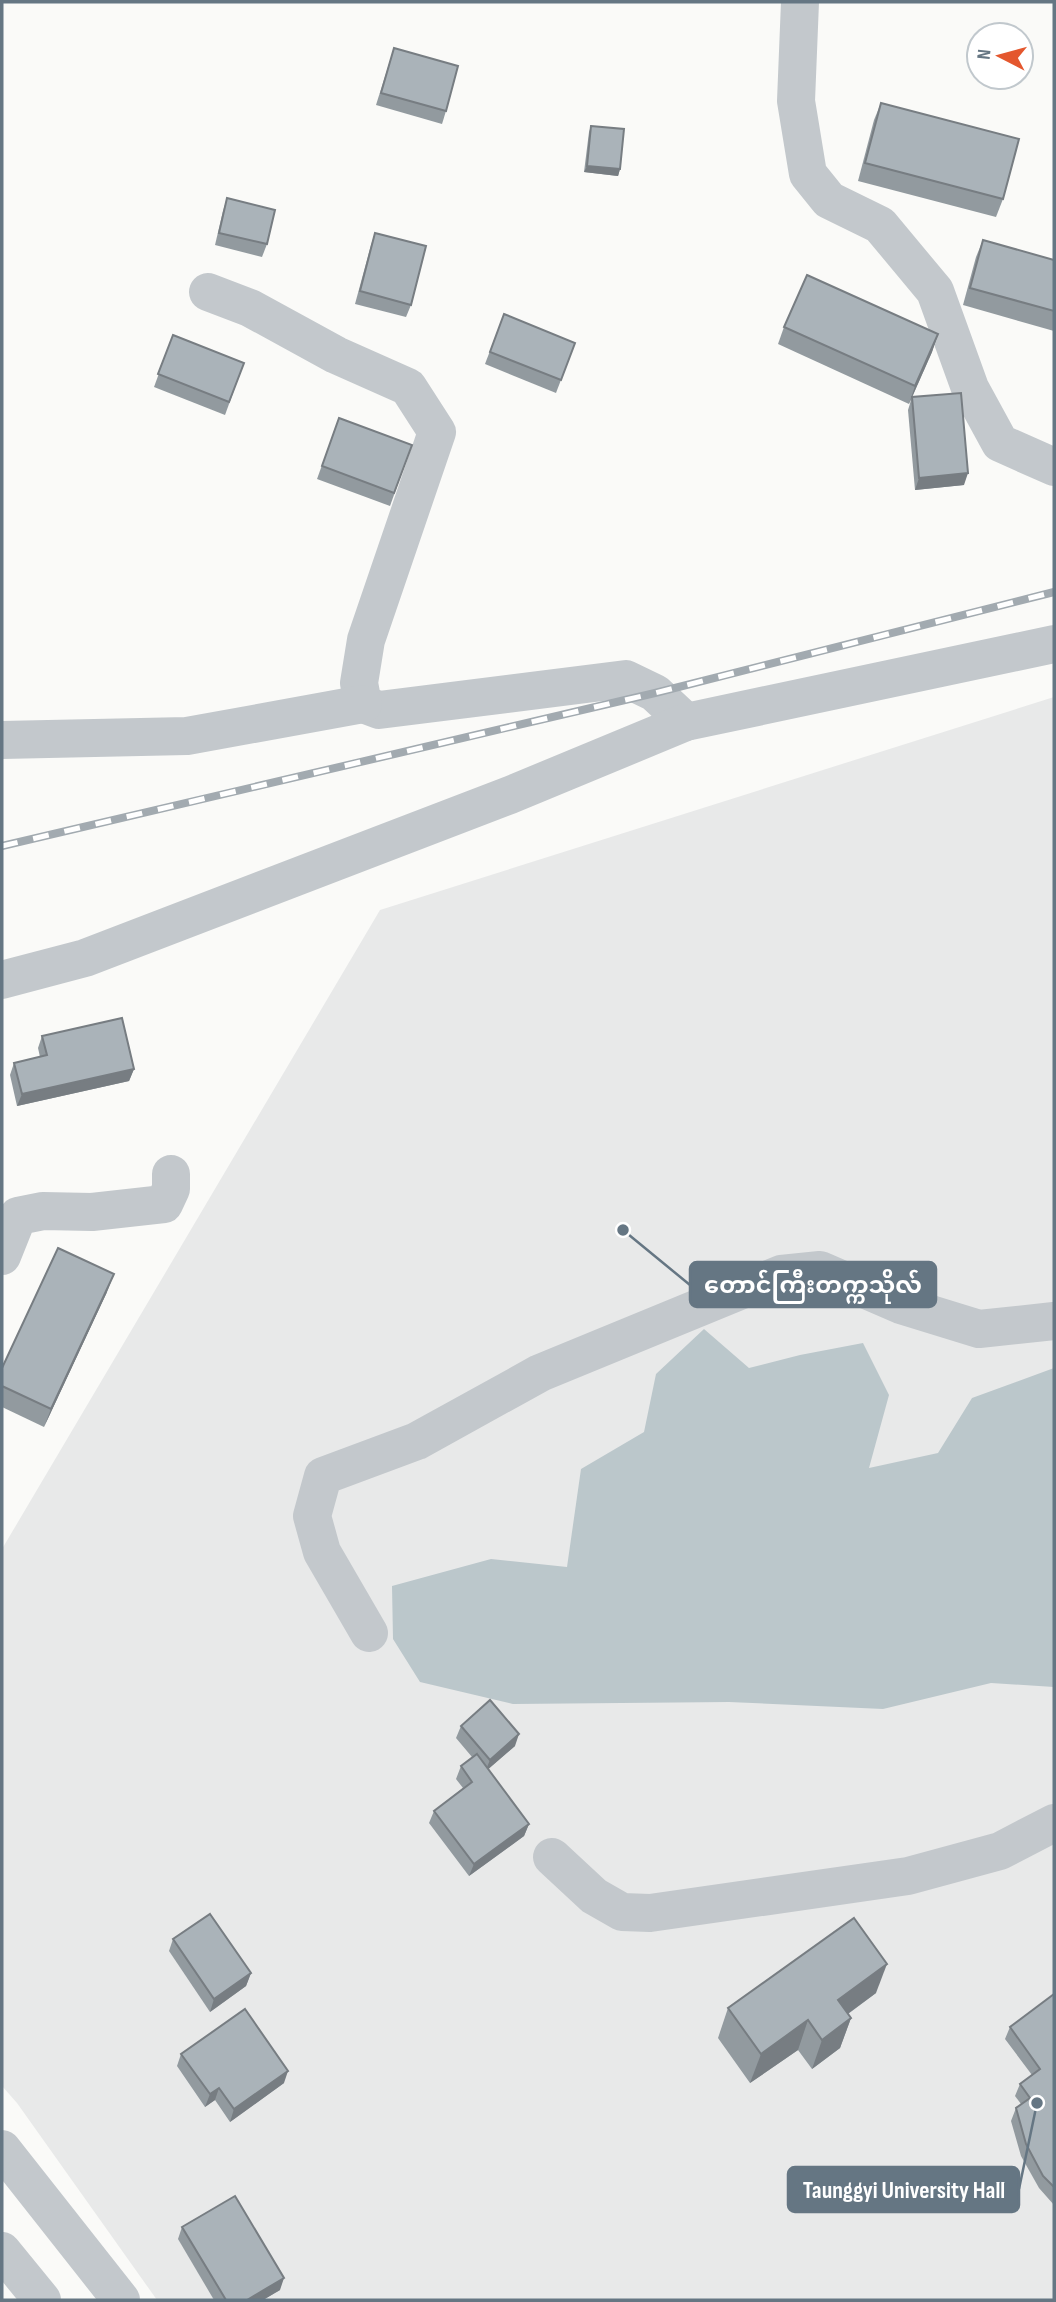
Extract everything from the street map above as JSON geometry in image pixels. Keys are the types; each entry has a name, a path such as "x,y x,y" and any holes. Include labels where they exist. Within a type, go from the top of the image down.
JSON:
{"street":[{"path":"800,2 796,101 808,174 829,200 880,225 935,291 970,388 1000,443 1054,467"},
{"path":"208,292 250,308 337,355 408,387 437,432 366,640 359,683 363,704"},
{"path":"2,980 85,958 498,800 686,722 1054,644"},
{"path":"2,740 187,736 363,704 379,710 626,679 655,693 686,722"},
{"path":"2,1256 18,1216 43,1211 92,1212 164,1204 171,1189 172,1174"},
{"path":"369,1633 322,1552 312,1516 323,1476 417,1441 540,1373 780,1274 820,1270 901,1305 979,1329 1054,1321"},
{"path":"552,1857 594,1896 622,1912 650,1913 908,1876 1000,1851 1054,1823"},
{"path":"2,2148 121,2300"},
{"path":"2,2251 42,2300"}],"shaded area":[{"path":"1054,697 1054,2300 157,2300 17,2103 2,2086 2,1549 380,910"},
{"path":"704,1329 749,1368 863,1343 889,1395 869,1468 938,1453 972,1398 1054,1368 1054,1687 991,1683 883,1709 729,1702 513,1704 420,1682 393,1639 392,1586 491,1559 567,1567 581,1469 644,1432 656,1374"}],"building":[{"path":"394,48 458,66 446,111 381,93"},
{"path":"881,103 1019,139 1003,199 865,163"},
{"path":"591,126 624,129 620,169 587,166"},
{"path":"227,198 275,210 267,244 219,233"},
{"path":"375,233 426,246 411,305 360,291"},
{"path":"983,240 1054,260 1054,311 970,288"},
{"path":"807,275 938,334 915,386 784,327"},
{"path":"504,314 575,343 561,380 490,352"},
{"path":"173,335 244,363 229,402 158,374"},
{"path":"961,393 968,473 919,478 912,397"},
{"path":"339,418 412,445 394,493 322,466"},
{"path":"122,1018 134,1069 22,1094 14,1063 47,1055 42,1036"},
{"path":"58,1248 114,1274 51,1409 2,1386 2,1368"},
{"path":"490,1700 519,1734 490,1760 461,1726"},
{"path":"477,1754 529,1824 474,1864 434,1811 472,1782 461,1766"},
{"path":"210,1914 251,1973 214,1999 173,1939"},
{"path":"854,1918 887,1964 838,2000 851,2018 822,2040 808,2020 761,2054 728,2008"},
{"path":"1054,1994 1054,2187 1043,2176 1026,2144 1016,2108 1030,2098 1020,2084 1040,2069 1010,2027"},
{"path":"245,2009 288,2071 234,2109 219,2088 210,2094 181,2054"},
{"path":"235,2196 284,2278 247,2300 226,2300 182,2227"}],"railway":[{"path":"2,846 655,693 1054,592"}],"place":[{"name":"တောင်ကြီးတက္ကသိုလ်","path":"623,1230"},
{"name":"Taunggyi University Hall","path":"1037,2103"}]}
